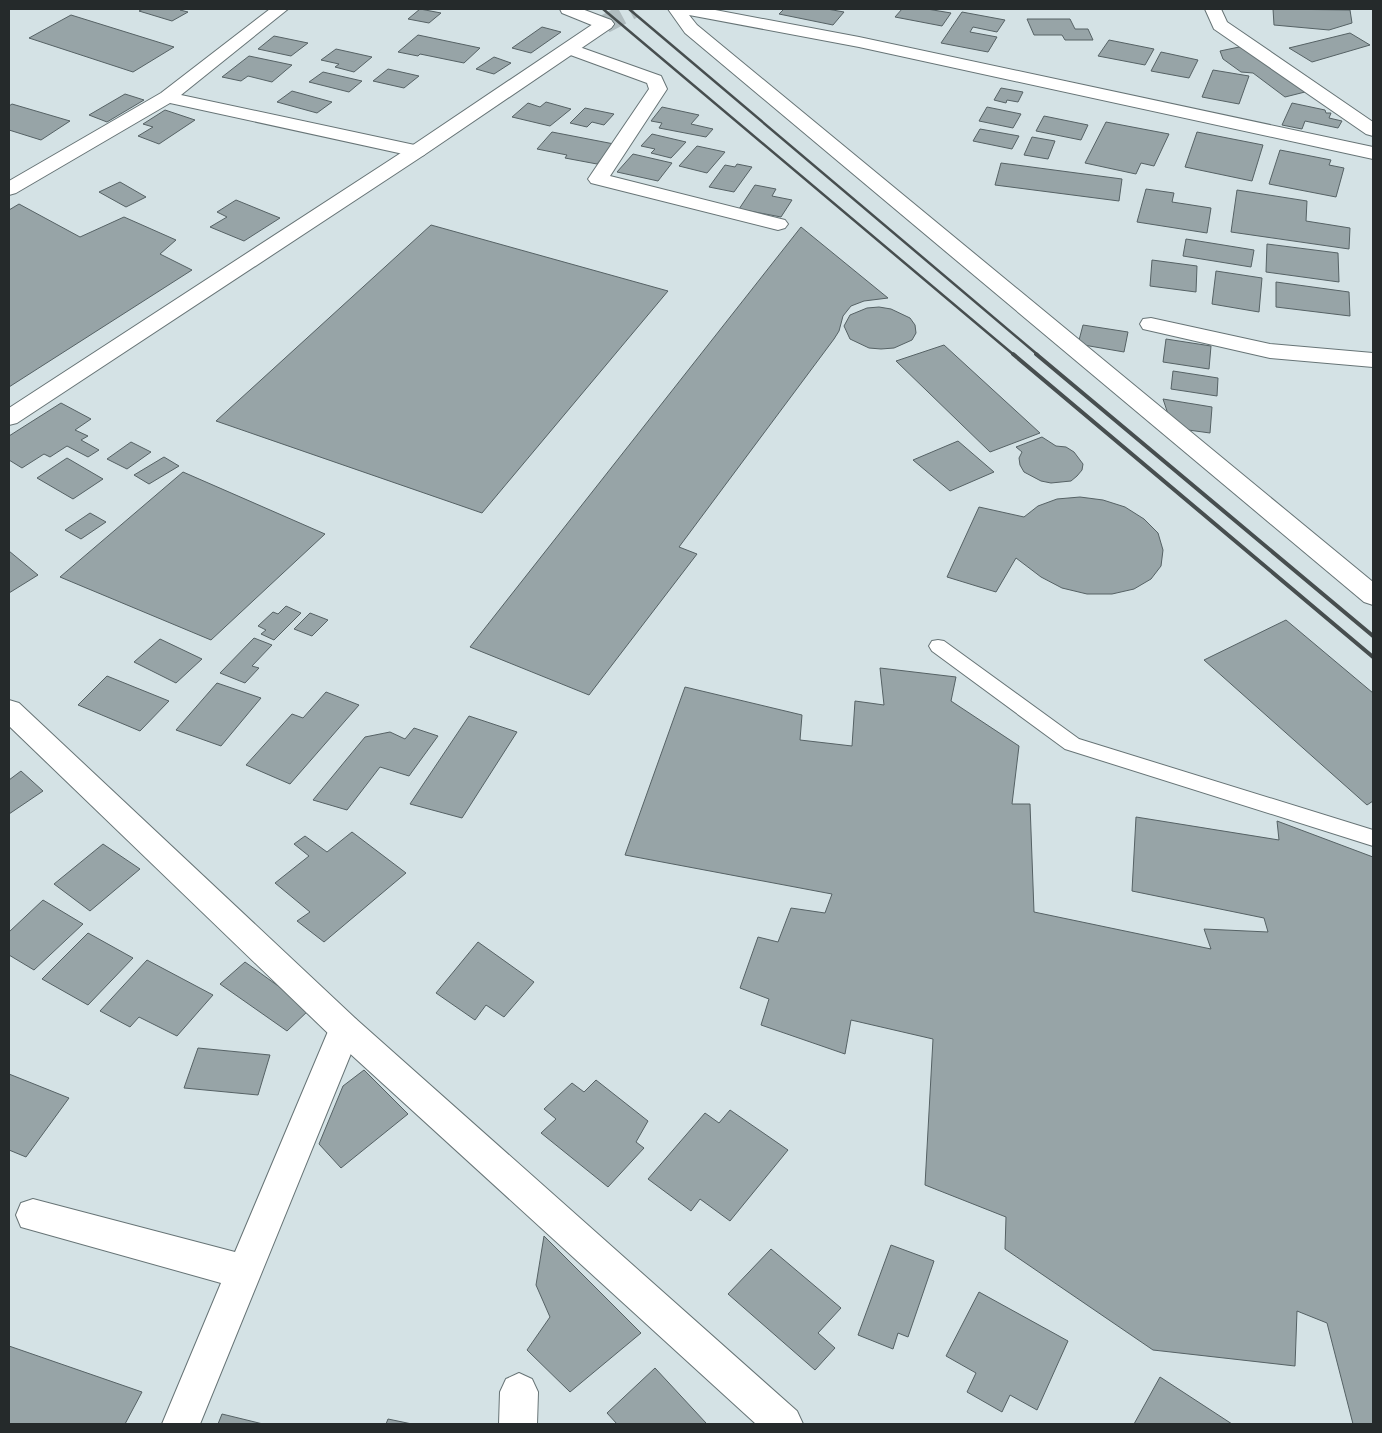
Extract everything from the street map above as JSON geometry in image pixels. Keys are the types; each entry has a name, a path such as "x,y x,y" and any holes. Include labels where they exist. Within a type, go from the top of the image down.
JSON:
{"street":[{"path":"9,189 94,141 166,97 280,9"},
{"path":"9,418 417,151 606,24 568,9"},
{"path":"676,9 692,29 1373,596"},
{"path":"684,9 859,42 1373,153"},
{"path":"1213,9 1220,25 1373,130"},
{"path":"571,49 655,80 658,89 598,179 778,224"},
{"path":"166,97 417,151"},
{"path":"1151,324 1270,351 1373,360"},
{"path":"9,710 345,1029 784,1424"},
{"path":"181,1424 345,1029"},
{"path":"33,1215 244,1272"}],"lane":[{"path":"938,646 1072,744 1373,838"}],"building":[{"path":"143,9 182,9 180,10 188,12 172,21 139,11"},
{"path":"420,9 441,13 429,23 408,19"},
{"path":"784,9 827,9 844,12 833,25 779,14"},
{"path":"902,9 927,9 951,13 942,26 895,17"},
{"path":"1273,9 1350,10 1352,23 1329,30 1274,25"},
{"path":"962,12 1005,20 997,32 973,27 970,32 997,37 988,52 941,43"},
{"path":"71,15 174,47 133,72 29,38"},
{"path":"1027,19 1070,19 1075,29 1088,29 1093,40 1065,40 1062,35 1034,35"},
{"path":"542,27 561,32 531,53 512,48"},
{"path":"1350,33 1370,45 1312,62 1289,48"},
{"path":"418,35 480,48 464,63 420,54 418,56 398,52"},
{"path":"274,36 308,43 291,56 258,49"},
{"path":"1109,40 1154,49 1145,65 1098,56"},
{"path":"1244,46 1305,92 1285,97 1253,73 1241,72 1223,59 1220,51"},
{"path":"336,49 372,57 354,72 335,67 339,64 321,60"},
{"path":"1161,52 1198,60 1189,78 1151,71"},
{"path":"249,56 292,65 272,82 248,76 241,81 222,77"},
{"path":"494,57 511,63 494,74 476,69"},
{"path":"388,69 419,76 404,88 373,81"},
{"path":"1213,70 1249,76 1239,104 1202,97"},
{"path":"323,72 362,81 349,92 309,82"},
{"path":"1001,88 1023,92 1018,102 1007,100 1006,103 994,100"},
{"path":"292,91 332,102 317,113 277,102"},
{"path":"125,94 144,100 107,122 89,115"},
{"path":"546,102 571,109 550,126 512,117 528,103 540,107"},
{"path":"1292,103 1325,110 1326,113 1331,113 1329,118 1342,121 1338,128 1305,121 1302,129 1282,125"},
{"path":"12,104 70,121 41,140 9,130 9,106"},
{"path":"662,107 699,115 691,124 713,129 706,137 659,128 662,123 651,121"},
{"path":"987,107 1021,114 1013,128 979,121"},
{"path":"585,108 614,114 604,125 592,122 587,127 570,123"},
{"path":"165,110 195,120 159,144 138,136 153,127 143,124"},
{"path":"1044,116 1088,125 1081,140 1036,131"},
{"path":"1106,122 1169,134 1154,166 1141,163 1136,174 1085,163"},
{"path":"980,129 1019,136 1012,149 973,141"},
{"path":"552,132 614,144 597,164 565,158 567,155 537,149"},
{"path":"1197,132 1263,145 1252,181 1185,167"},
{"path":"652,134 686,142 671,158 651,153 655,149 641,146"},
{"path":"1032,137 1055,141 1048,159 1024,155"},
{"path":"697,146 725,152 707,173 679,166"},
{"path":"1280,150 1331,160 1329,165 1344,168 1336,197 1269,184"},
{"path":"633,154 672,163 658,181 617,172"},
{"path":"1001,163 1122,179 1119,201 995,185"},
{"path":"737,164 752,167 734,192 709,187 725,165 735,167"},
{"path":"120,182 146,197 126,207 99,192"},
{"path":"755,185 776,189 772,196 792,200 781,217 739,209"},
{"path":"1146,189 1174,193 1172,202 1211,208 1207,233 1137,222"},
{"path":"1237,190 1307,201 1306,221 1350,228 1349,249 1231,232"},
{"path":"236,200 280,218 244,241 210,227 227,217 217,212"},
{"path":"19,204 80,237 124,217 176,240 160,254 192,270 9,387 9,210"},
{"path":"431,225 668,291 482,513 216,421"},
{"path":"801,227 888,298 864,301 851,306 843,316 839,331 834,339 679,547 697,554 589,695 470,647"},
{"path":"1186,239 1254,250 1251,267 1183,256"},
{"path":"1267,244 1338,253 1339,282 1266,272"},
{"path":"1152,260 1197,266 1196,292 1150,286"},
{"path":"1216,271 1262,278 1259,312 1212,304"},
{"path":"1276,282 1349,292 1350,316 1276,307"},
{"path":"867,308 891,309 910,318 915,325 916,333 912,340 894,348 881,349 869,348 850,339 844,326 850,315"},
{"path":"1083,325 1128,332 1124,352 1078,344"},
{"path":"1166,339 1211,346 1209,369 1163,362"},
{"path":"944,345 1040,433 990,452 896,361"},
{"path":"1173,371 1218,378 1217,396 1171,389"},
{"path":"1163,399 1212,407 1210,433 1181,429 1169,417"},
{"path":"61,403 91,419 75,430 88,436 81,440 99,450 88,457 67,446 50,457 44,454 22,468 9,460 9,436"},
{"path":"1042,437 1056,446 1066,447 1074,452 1083,464 1082,470 1071,481 1051,483 1041,481 1024,472 1019,458 1022,452 1016,447"},
{"path":"958,441 994,472 950,491 913,460"},
{"path":"131,442 151,452 127,469 107,459"},
{"path":"164,457 179,466 149,484 134,475"},
{"path":"67,458 103,479 73,499 37,478"},
{"path":"183,472 325,534 211,640 60,577"},
{"path":"1080,497 1103,500 1125,507 1144,519 1158,533 1163,550 1161,566 1151,579 1134,589 1112,594 1087,594 1062,588 1041,577 1016,558 996,592 947,577 979,507 1024,517 1038,506 1057,499"},
{"path":"90,513 106,522 81,539 65,530"},
{"path":"9,551 38,575 9,593"},
{"path":"286,606 301,613 274,640 261,634 266,630 258,626 273,612 278,614"},
{"path":"310,613 328,620 312,636 294,629"},
{"path":"1286,620 1373,693 1373,801 1367,805 1204,660"},
{"path":"254,638 272,645 252,666 259,668 245,683 220,673"},
{"path":"160,639 202,659 176,683 134,662"},
{"path":"880,668 956,677 951,701 1019,746 1012,804 1030,804 1034,912 1211,949 1204,929 1268,932 1264,918 1132,891 1136,817 1279,840 1277,821 1373,857 1373,1424 1353,1424 1327,1323 1297,1311 1295,1366 1153,1350 1005,1249 1006,1217 925,1185 933,1039 851,1020 845,1054 761,1025 769,999 740,988 758,937 778,942 791,908 825,913 832,894 625,855 685,687 802,715 800,740 852,746 855,701 884,705"},
{"path":"107,676 169,701 140,731 78,705"},
{"path":"217,683 261,698 221,746 176,730"},
{"path":"326,692 359,705 290,784 246,765 292,714 303,718"},
{"path":"469,716 517,732 462,818 410,804"},
{"path":"414,728 438,736 409,776 380,767 347,810 313,800 365,737 390,732 405,739"},
{"path":"21,771 43,791 9,814 9,780"},
{"path":"352,832 406,873 324,942 297,921 310,912 275,883 309,856 294,844 305,836 327,852"},
{"path":"103,844 140,869 90,911 54,884"},
{"path":"43,900 83,924 34,970 9,955 9,932"},
{"path":"88,933 133,958 88,1005 42,979"},
{"path":"478,942 534,982 504,1017 486,1005 475,1020 436,993"},
{"path":"147,960 213,995 177,1036 139,1017 130,1027 100,1011"},
{"path":"245,962 310,1009 287,1031 220,984"},
{"path":"198,1048 270,1055 258,1095 184,1088"},
{"path":"364,1070 408,1114 341,1168 319,1144 343,1086"},
{"path":"9,1074 69,1098 26,1157 9,1150"},
{"path":"596,1080 648,1121 636,1142 644,1148 608,1187 541,1133 556,1119 544,1109 572,1083 584,1092"},
{"path":"730,1110 788,1150 730,1221 700,1199 691,1211 648,1179 705,1113 719,1123"},
{"path":"544,1236 641,1333 570,1392 527,1350 550,1317 536,1285"},
{"path":"891,1245 934,1261 908,1337 898,1333 893,1349 858,1335"},
{"path":"771,1249 841,1308 818,1333 835,1348 815,1370 728,1294"},
{"path":"979,1292 1068,1341 1037,1410 1010,1395 1002,1412 967,1392 976,1373 946,1356"},
{"path":"9,1346 142,1392 125,1424 9,1424"},
{"path":"655,1368 706,1423 617,1424 607,1413"},
{"path":"1160,1377 1232,1424 1134,1424"},
{"path":"222,1414 263,1424 218,1424"},
{"path":"388,1419 412,1424 386,1424"}],"tunnel":[{"path":"605,24 633,9"}],"railway":[{"path":"603,9 1014,355"},
{"path":"629,9 1038,355"},
{"path":"1013,354 1373,657"},
{"path":"1036,354 1373,636"}]}
